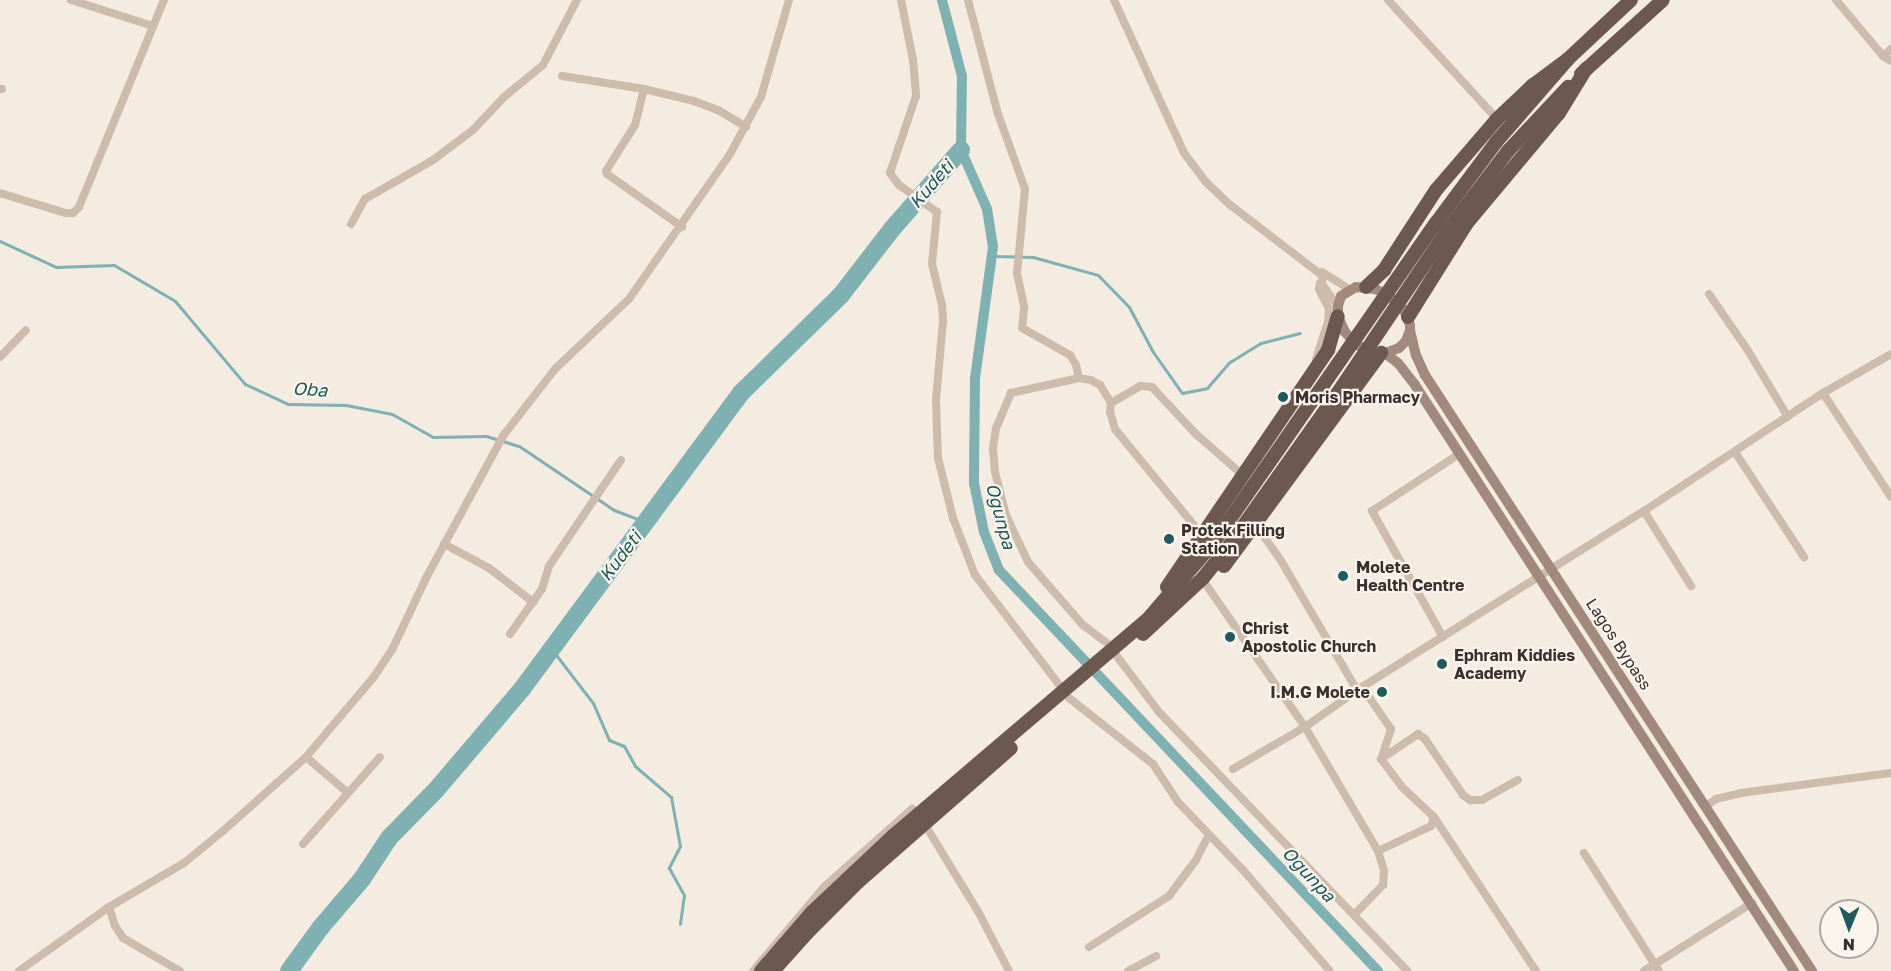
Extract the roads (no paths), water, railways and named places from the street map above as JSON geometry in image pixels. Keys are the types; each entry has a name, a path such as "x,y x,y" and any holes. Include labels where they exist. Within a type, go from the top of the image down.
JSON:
{"highway":[{"path":"1366,287 1384,270 1436,190 1497,119 1533,85 1568,59 1632,0"},
{"path":"1210,539 1337,394 1448,231 1508,152 1586,69 1663,0"},
{"path":"761,971 824,900 1150,623 1447,206 1497,141 1568,59"},
{"path":"1409,323 1467,223 1559,113 1586,69"},
{"path":"1210,539 1282,420 1328,350 1338,311"},
{"path":"1150,623 1177,612 1207,586 1383,353"},
{"path":"773,971 921,819"}],"main road":[{"path":"1366,287 1388,295 1409,323 1406,341 1399,348 1383,353 1365,349 1351,340 1338,311 1341,296 1351,290 1366,287"},
{"name":"Lagos Bypass","path":"1409,323 1416,355 1425,375 1812,971"},
{"name":"Lagos Bypass","path":"1383,353 1406,372 1794,971"}],"street":[{"path":"71,0 153,26"},
{"path":"0,193 66,213 73,213 80,207 164,0"},
{"path":"351,224 365,199 433,160 472,130 504,97 543,65 576,0"},
{"path":"19,971 109,907 184,863 306,757 374,678 392,650 444,544 503,436 555,369 629,299 682,227 746,127 761,97 789,0"},
{"path":"901,0 913,60 916,96 891,167 892,177 898,185 935,210 932,270 938,285 943,321 935,430 938,458 951,509 975,575 1069,692 1153,764 1178,802 1208,836 1243,870 1330,971"},
{"path":"968,0 998,114 1026,189 1017,273 1024,307 1022,328 1070,356 1076,364 1079,378"},
{"path":"1114,0 1184,153 1206,182 1229,204 1323,276"},
{"path":"1388,0 1497,119"},
{"path":"1836,0 1883,56 1891,61"},
{"path":"1883,56 1891,49"},
{"path":"562,76 645,89 702,104 746,127"},
{"path":"645,89 635,125 606,171 607,174 682,227"},
{"path":"1302,261 1351,290"},
{"path":"1323,276 1322,284 1338,311"},
{"path":"1323,276 1319,290 1329,309 1324,340 1282,420 1238,471 1210,539 1115,429 1110,412 1111,403 1100,385 1091,380 1079,378 1011,393 996,429 993,449 995,472 1006,515 1028,562 1166,720 1293,855 1355,914 1407,971"},
{"path":"1709,294 1747,349 1788,417"},
{"path":"0,357 26,330"},
{"path":"1233,770 1305,727 1360,689 1644,511 1823,393 1891,354"},
{"path":"1111,403 1141,386 1152,387 1196,434 1238,471"},
{"path":"1823,393 1891,497"},
{"path":"1735,452 1804,557"},
{"path":"1443,637 1372,510 1459,454"},
{"path":"510,634 546,581 549,566 621,460"},
{"path":"1644,511 1691,586"},
{"path":"1255,524 1280,559 1360,689 1391,729 1381,759"},
{"path":"444,544 489,568 532,602"},
{"path":"1207,586 1305,727 1378,851 1384,871 1383,885 1355,914"},
{"path":"1381,759 1418,734 1425,739 1463,795 1470,800 1482,800 1518,780"},
{"path":"306,757 348,793"},
{"path":"303,844 380,757"},
{"path":"1381,759 1402,787 1434,817 1536,971"},
{"path":"1706,806 1716,799 1741,793 1891,773"},
{"path":"753,971 824,887 912,809 921,819 979,913 1010,971"},
{"path":"1378,851 1431,826 1434,817"},
{"path":"1089,947 1169,896 1196,860 1208,836"},
{"path":"1584,853 1657,968"},
{"path":"1644,971 1657,968 1752,903"},
{"path":"109,907 115,926 123,938 180,971"},
{"path":"1128,971 1156,956"}],"waterway":[{"name":"Ogunpa","path":"942,0 962,76 961,150 987,209 993,247 975,379 974,483 984,532 999,570 1378,971"},
{"name":"Kudeti","path":"289,971 321,927 362,879 389,838 436,790 522,689 741,393 841,295 892,229 961,150"},
{"name":"Oba","path":"0,241 56,267 114,265 175,301 245,384 288,404 346,405 392,414 433,437 486,436 519,446 614,510 646,522"},
{"path":"992,256 1033,257 1098,275 1129,307 1153,352 1182,393 1207,388 1230,362 1261,343 1300,333"},
{"path":"550,647 593,703 609,740 624,746 635,766 671,797 680,846 669,868 684,895 680,924"}],"place":[{"name":"Moris Pharmacy","path":"1283,397"},
{"name":"Protek Filling Station","path":"1169,539"},
{"name":"Molete Health Centre","path":"1343,576"},
{"name":"Christ Apostolic Church","path":"1230,637"},
{"name":"Ephram Kiddies Academy","path":"1442,664"},
{"name":"I.M.G Molete","path":"1382,692"}]}
